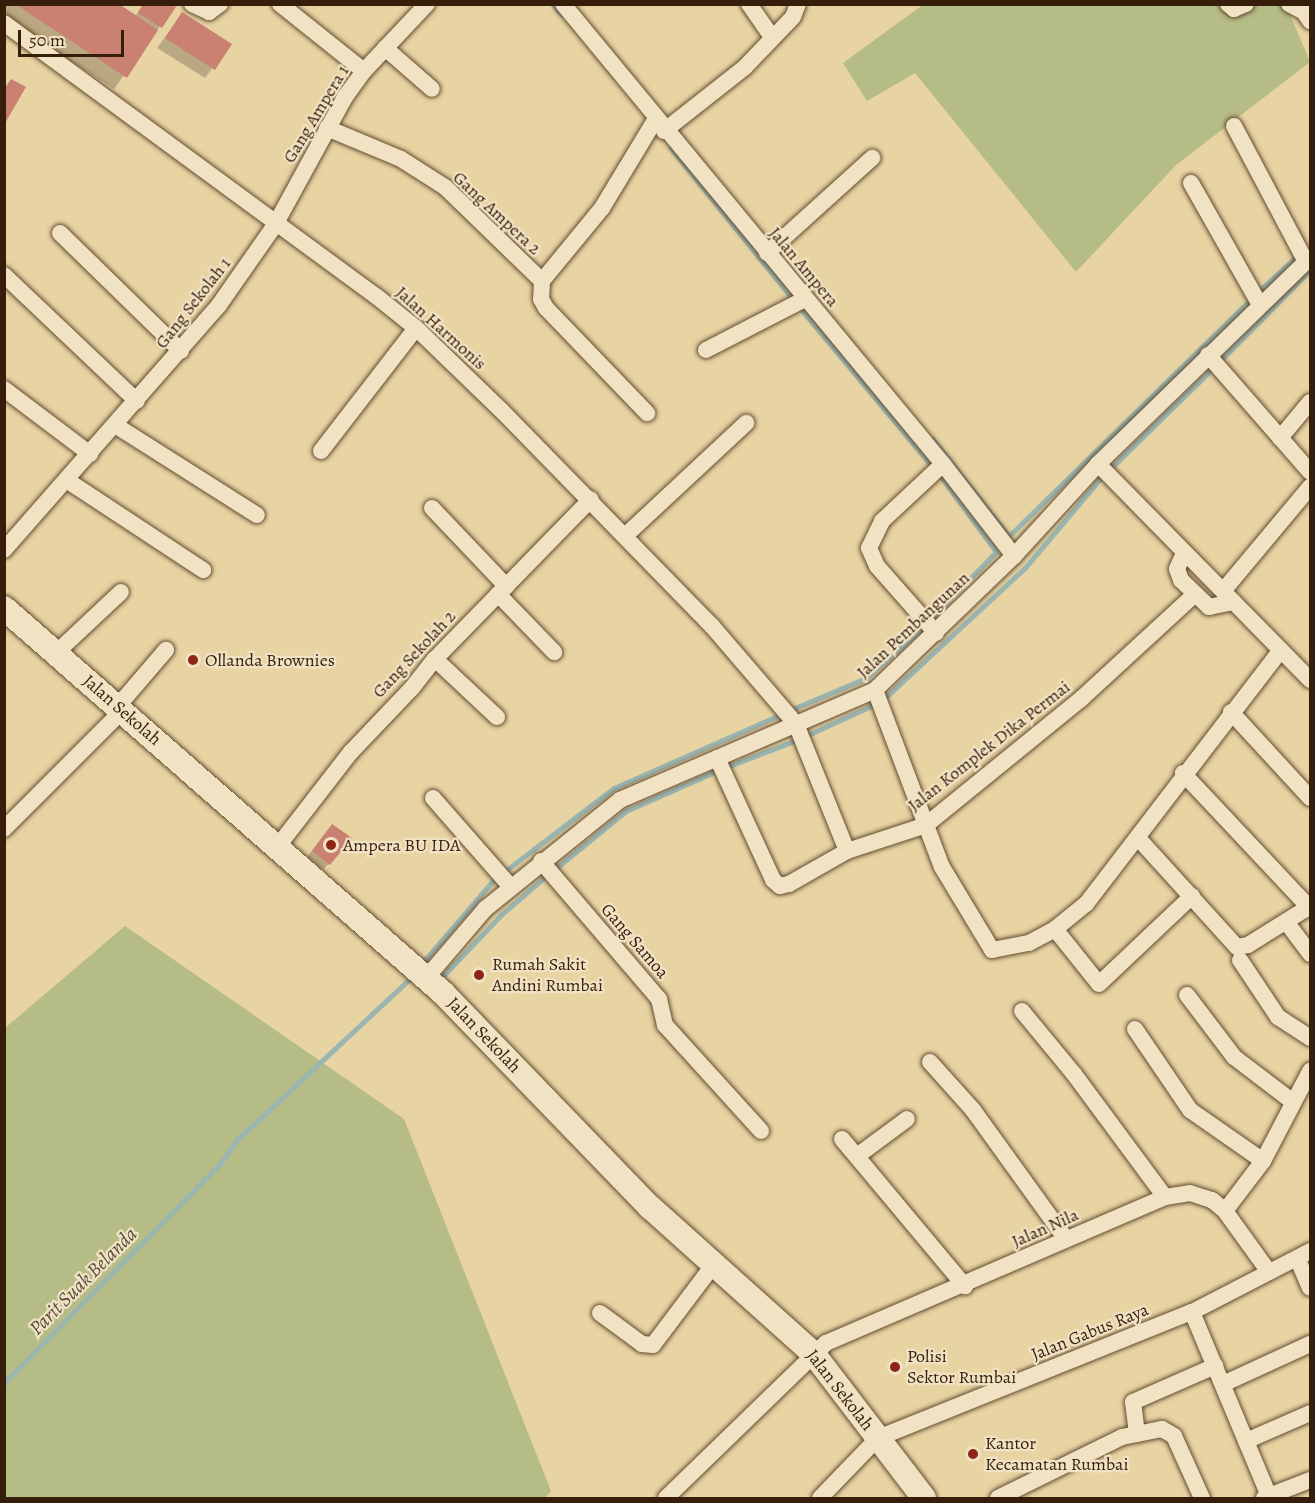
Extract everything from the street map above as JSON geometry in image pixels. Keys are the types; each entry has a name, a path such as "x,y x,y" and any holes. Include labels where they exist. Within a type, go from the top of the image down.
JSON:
{"street":[{"path":"192,4 209,12 220,4"},
{"path":"280,4 364,70"},
{"name":"Gang Ampera 1","path":"274,225 327,128 364,70 427,4"},
{"name":"Jalan Ampera","path":"563,4 660,125 943,464 1014,556"},
{"path":"749,4 772,37"},
{"path":"660,125 728,82 793,17 798,4"},
{"path":"1228,4 1234,9 1246,4"},
{"path":"1289,4 1304,12 1311,21"},
{"name":"Jalan Harmonis","path":"4,23 274,225 417,328 591,499 712,626 796,724 847,851"},
{"path":"386,48 432,89"},
{"name":"Gang Ampera 2","path":"647,413 546,308 541,299 542,281 602,208 660,125"},
{"path":"1234,126 1308,260"},
{"name":"Gang Ampera 2","path":"327,128 401,159 445,187 542,281"},
{"path":"767,253 872,158"},
{"path":"1191,183 1260,305"},
{"name":"Gang Sekolah 1","path":"4,550 68,481 181,351 274,225"},
{"path":"60,233 181,351"},
{"name":"Jalan Pembangunan","path":"427,977 479,915 510,886 620,800 796,724 841,708 875,690 1014,556 1098,464 1308,260"},
{"path":"4,275 137,401"},
{"path":"706,350 805,299"},
{"path":"321,451 417,328"},
{"path":"1208,355 1311,472"},
{"path":"4,388 90,454"},
{"path":"1280,438 1311,402"},
{"path":"625,536 746,423"},
{"path":"115,425 257,515"},
{"path":"936,633 877,566 868,548 882,521 943,464"},
{"path":"1098,464 1311,680"},
{"path":"68,481 203,570"},
{"path":"1184,553 1177,569 1181,580 1209,607 1228,596 1311,487"},
{"name":"Gang Sekolah 2","path":"278,846 351,752 412,688 435,659 591,499"},
{"path":"432,508 554,652"},
{"path":"56,653 121,592"},
{"name":"Jalan Komplek Dika Permai","path":"717,758 773,880 780,886 847,851 926,825 1081,699 1195,594"},
{"name":"Jalan Sekolah","path":"4,608 427,977 650,1207 813,1353 924,1498"},
{"path":"4,829 120,709 166,650"},
{"path":"875,690 942,867 992,950 1029,943 1055,929 1086,904 1138,838 1183,773 1281,650"},
{"path":"435,659 497,717"},
{"path":"1231,712 1311,798"},
{"path":"1138,838 1237,947 1248,945 1287,923 1304,910 1304,902 1183,773"},
{"path":"433,798 510,886"},
{"name":"Gang Samoa","path":"541,861 659,999 665,1025 761,1131"},
{"path":"1055,929 1099,984 1192,896"},
{"path":"1287,923 1311,954"},
{"path":"1240,960 1278,1017 1311,1038"},
{"path":"1187,995 1234,1057 1293,1102"},
{"path":"1022,1011 1074,1074 1165,1197"},
{"path":"1135,1029 1190,1110 1263,1161"},
{"path":"930,1062 973,1110 1066,1239"},
{"path":"1225,1211 1263,1161 1311,1071"},
{"path":"857,1156 907,1119"},
{"path":"842,1139 965,1286"},
{"name":"Jalan Nila","path":"666,1498 813,1353 831,1341 965,1286 1066,1239 1165,1197 1190,1193 1212,1200 1225,1211 1269,1272"},
{"path":"1304,1256 1311,1288"},
{"name":"Jalan Gabus Raya","path":"878,1438 1192,1312 1304,1256"},
{"path":"600,1313 642,1344 653,1345 714,1264"},
{"path":"1192,1312 1267,1497 1311,1480"},
{"path":"1223,1384 1311,1344"},
{"path":"1137,1434 1133,1402 1215,1366"},
{"path":"1246,1441 1311,1413"},
{"path":"998,1498 1096,1448 1137,1434 1162,1429 1174,1436 1203,1498"},
{"path":"820,1498 878,1438"}],"green space":[{"path":"924,4 1286,5 1310,62 1176,165 1076,272 915,73 867,101 843,63"},
{"path":"125,926 404,1119 551,1491 545,1498 5,1498 5,1028"}],"building":[{"path":"15,4 119,4 158,30 127,78"},
{"path":"143,4 172,4 176,7 162,28 138,13"},
{"path":"182,12 232,44 215,70 165,38"},
{"path":"11,79 26,87 4,125 4,89"},
{"name":"Ampera BU IDA","path":"332,824 352,838 330,865 312,851"}],"waterway":[{"path":"553,4 561,14"},
{"path":"671,148 793,299"},
{"path":"1261,289 1295,258"},
{"path":"1222,359 1310,270"},
{"path":"933,439 1009,536 1250,300"},
{"path":"802,310 931,465"},
{"path":"1109,470 1213,368"},
{"path":"931,618 996,552 941,477"},
{"path":"886,697 1025,568 1100,479"},
{"path":"795,708 866,678 921,629"},
{"path":"808,735 871,706"},
{"path":"504,872 614,788 775,717"},
{"path":"724,768 797,740"},
{"path":"555,869 626,811 719,770"},
{"path":"424,961 496,877"},
{"path":"442,977 501,915 544,878"},
{"name":"Parit Suak Belanda","path":"4,1383 220,1164 237,1140 412,977"}],"place":[{"name":"Ollanda Brownies","path":"193,660"},
{"name":"Ampera BU IDA","path":"331,845"},
{"name":"Rumah Sakit Andini Rumbai","path":"479,975"},
{"name":"Polisi Sektor Rumbai","path":"895,1367"},
{"name":"Kantor Kecamatan Rumbai","path":"973,1454"}]}
